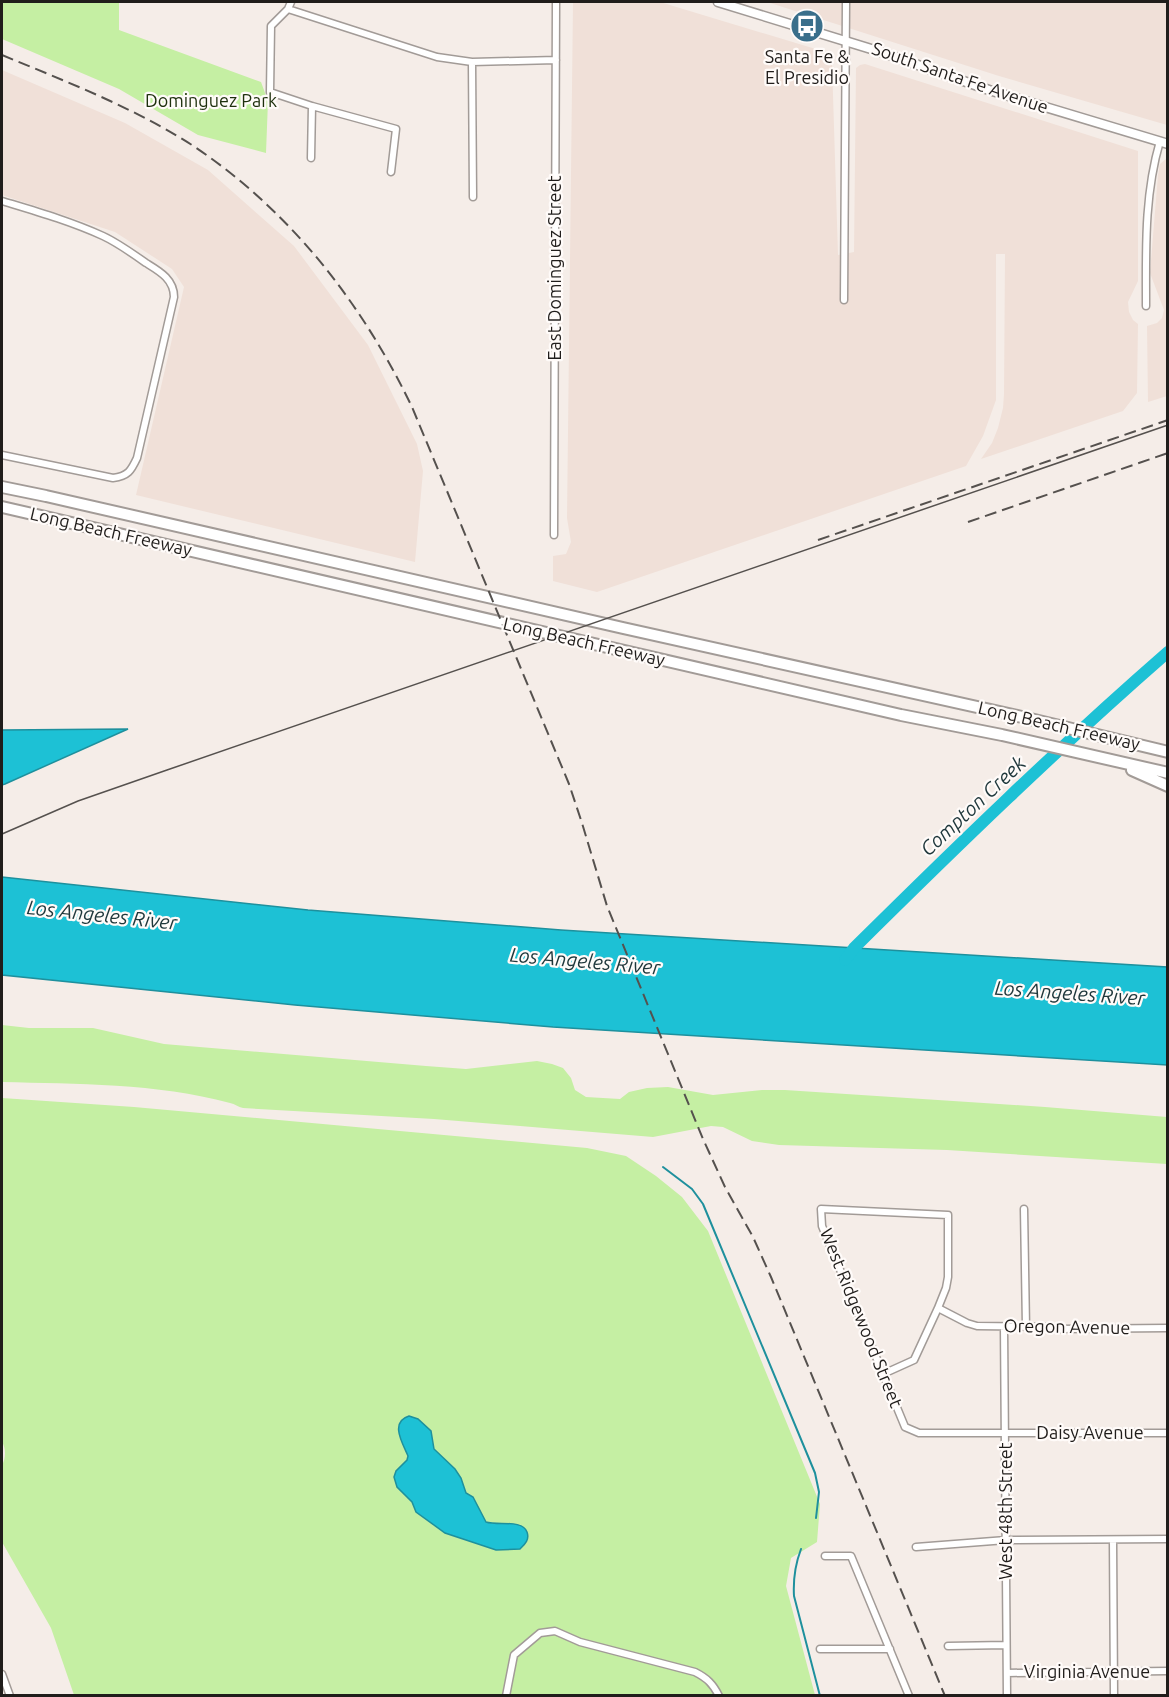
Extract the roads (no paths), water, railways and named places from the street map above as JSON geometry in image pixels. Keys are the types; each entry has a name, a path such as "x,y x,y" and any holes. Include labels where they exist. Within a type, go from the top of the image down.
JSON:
{"highway":[{"name":"Long Beach Freeway","path":"2,487 46,495 1022,717 1167,752"},
{"name":"Long Beach Freeway","path":"2,507 901,715 1002,735 1167,773"},
{"path":"1113,761 1167,786"}],"main road":[{"name":"South Santa Fe Avenue","path":"718,2 846,40 989,90 1164,142"}],"street":[{"path":"291,2 288,9 271,26 270,92 396,129 390,172"},
{"name":"East Dominguez Street","path":"554,535 556,2"},
{"path":"844,300 846,2"},
{"path":"288,9 437,57 472,62 556,60"},
{"path":"472,62 473,197"},
{"path":"311,158 312,106"},
{"path":"1146,306 1148,201 1151,177 1164,142"},
{"path":"2,201 85,229 118,244 164,274 174,290 172,309 133,468 122,477 113,478 2,454"},
{"name":"West Ridgewood Street","path":"905,1427 822,1226 821,1209 948,1215 948,1278 938,1308"},
{"path":"1024,1209 1026,1327"},
{"path":"883,1374 914,1360 938,1308"},
{"name":"Oregon Avenue","path":"938,1308 977,1326 1057,1329 1167,1328"},
{"name":"West 48th Street","path":"1005,1327 1007,1695"},
{"name":"Daisy Avenue","path":"905,1427 919,1433 1167,1432"},
{"path":"916,1547 1006,1540 1167,1539"},
{"path":"1113,1540 1114,1695"},
{"path":"825,1556 851,1556 909,1695"},
{"path":"506,1695 514,1655 540,1633 555,1631 580,1642 695,1672 713,1684 719,1695"},
{"name":"Virginia Avenue","path":"948,1646 1006,1645"},
{"path":"820,1648 890,1649"},
{"name":"Virginia Avenue","path":"1007,1672 1167,1671"},
{"path":"2,1674 10,1695"}],"water":[{"path":"128,729 5,784 2,785 2,730"},
{"name":"Los Angeles River","path":"2,877 308,910 561,930 1167,967 1167,1065 553,1027 295,1005 2,975"},
{"path":"409,1416 418,1419 431,1431 434,1449 455,1469 466,1493 473,1497 486,1522 515,1524 524,1528 528,1537 520,1549 496,1550 445,1533 416,1512 412,1502 397,1487 394,1477 408,1456 399,1434 399,1428 403,1419"}],"waterway":[{"name":"Compton Creek","path":"845,960 854,948 1008,798 1168,652"},
{"path":"663,1167 692,1189 703,1204 815,1473 819,1492 816,1518"},
{"path":"801,1549 795,1572 794,1596 820,1696"}],"tram line":[{"path":"2,834 78,801 1168,425"}],"railway":[{"path":"2,55 100,96 149,120 195,147 230,173 293,230 321,262 347,296 392,369 412,407 569,784 607,906 703,1139 771,1277 945,1696"},
{"path":"818,540 1168,420"},
{"path":"968,522 1168,453"}],"place":[{"name":"Santa Fe & El Presidio","path":"807,26"}],"park label":[{"name":"Dominguez Park","path":"211,101"}]}
